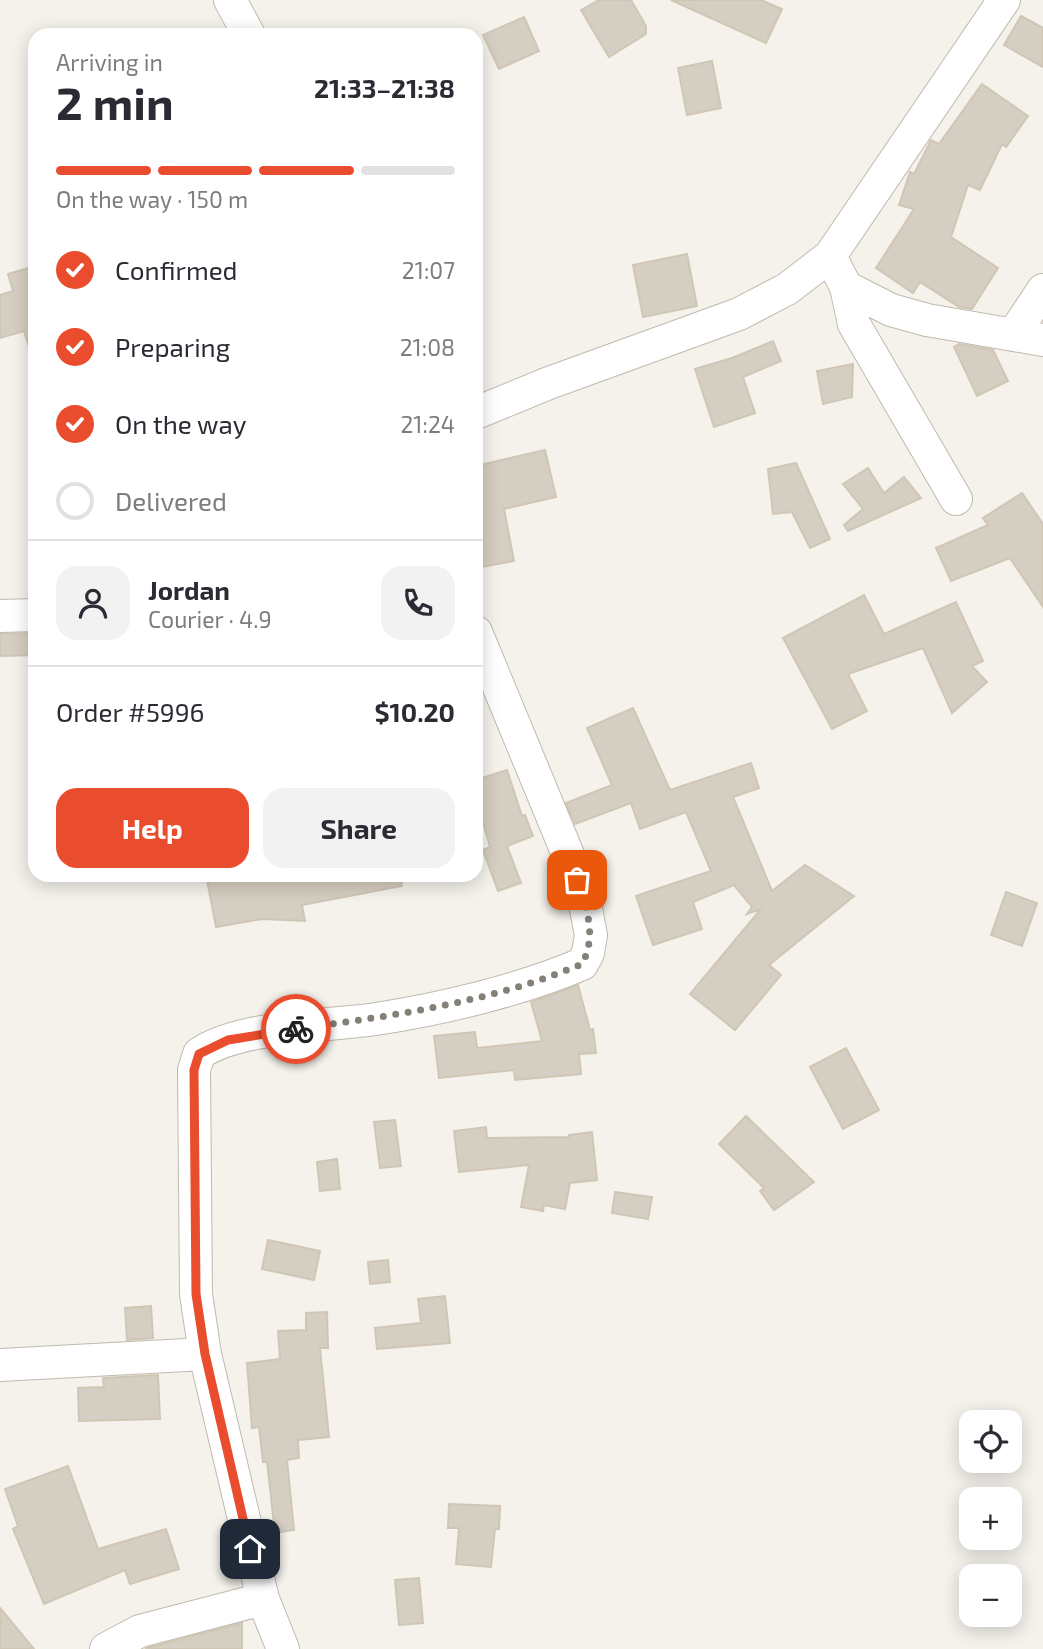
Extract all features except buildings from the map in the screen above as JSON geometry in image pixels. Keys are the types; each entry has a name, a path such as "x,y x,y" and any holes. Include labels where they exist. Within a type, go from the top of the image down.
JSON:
{"street":[{"path":"230,0 245,28"},
{"path":"483,410 549,383 739,314 787,289 830,256 1004,0"},
{"path":"830,256 846,287 854,324 956,499"},
{"path":"846,287 891,310 928,320 1028,338 1043,290"},
{"path":"0,616 28,615"},
{"path":"283,1649 263,1599 205,1354 196,1294 194,1070 199,1054 228,1040 378,1018 522,987 582,964 588,953 591,935 585,904 569,857 483,649"},
{"path":"0,1365 205,1354"},
{"path":"106,1649 140,1631 263,1599"}],"way so far":[{"path":"296,1029 378,1018 522,987 582,964 588,953 591,935 577,880"}],"route":[{"path":"250,1549 205,1354 196,1294 194,1070 199,1054 207,1048 228,1040 296,1029"}]}
